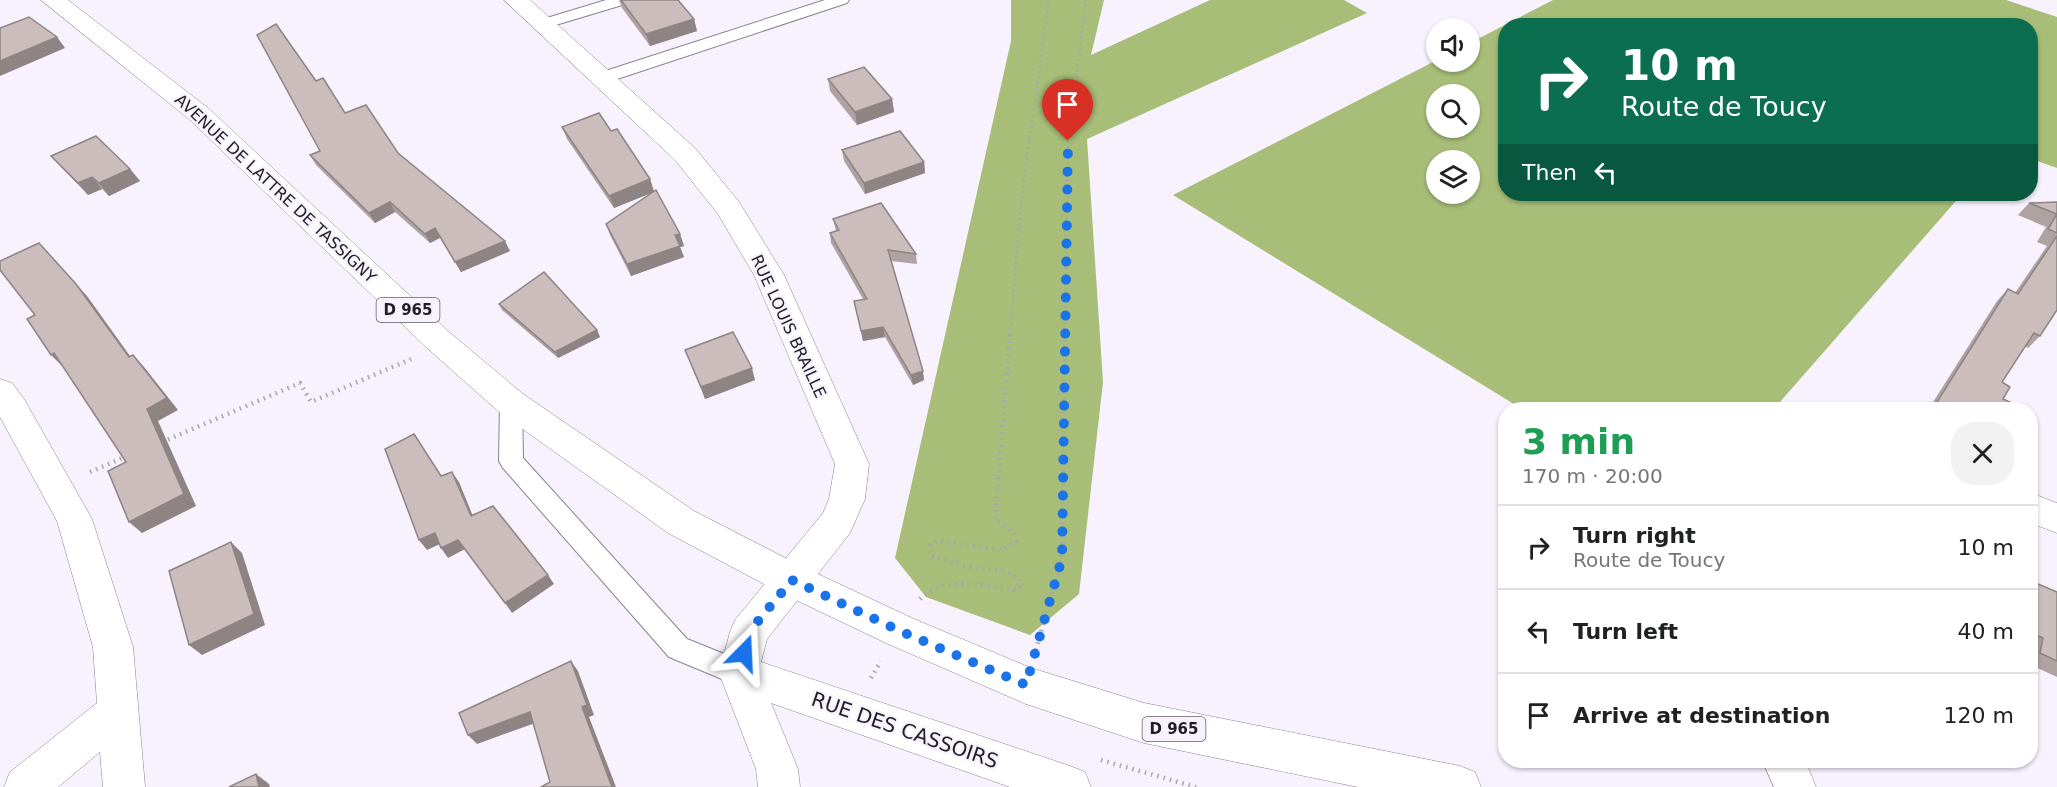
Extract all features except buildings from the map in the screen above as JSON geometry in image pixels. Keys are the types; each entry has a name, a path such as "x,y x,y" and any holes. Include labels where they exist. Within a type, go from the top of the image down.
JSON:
{"street":[{"name":"AVENUE DE LATTRE DE TASSIGNY","path":"53,0 199,114 438,340 511,403 681,522 792,580"},
{"name":"RUE LOUIS BRAILLE","path":"516,0 685,154 729,209 769,275 852,464 847,499 837,522 749,632 739,673"},
{"path":"0,392 12,408 74,519 113,647 124,787"},
{"path":"2038,511 2057,518"},
{"name":"D 965","path":"792,580 900,631 1026,685 1144,723 1460,787"},
{"path":"739,673 777,769 779,787"},
{"name":"RUE DES CASSOIRS","path":"739,673 1070,787"},
{"path":"25,787 118,711"},
{"path":"1787,768 1795,787"}],"lane":[{"path":"543,24 623,0"},
{"path":"602,78 841,0"},
{"path":"511,403 511,461 678,648 739,673"}],"path":[{"path":"900,631 926,591 956,584 1015,590 1020,585 1018,578 1005,571 970,567 932,556 929,551 930,545 944,541 1003,550 1016,541 1011,532 995,519 1021,202 1049,0"},
{"path":"1026,685 1062,558 1068,141 1086,0"},
{"path":"152,446 300,383 311,402 419,355 416,351 438,340"},
{"path":"56,486 130,455"}],"green space":[{"path":"1011,0 1104,0 1091,55 1210,0 1344,0 1367,13 1087,139 1103,382 1079,594 1030,635 926,597 895,558 1011,41"},
{"path":"1553,0 2006,0 2057,17 2057,168 2038,161 2038,18 1518,18"},
{"path":"1498,28 1498,201 1956,201 1780,402 1511,402 1173,195 1426,66 1426,72 1480,72 1480,38"}],"route":[{"path":"744,653 749,632 792,580 900,631 1026,685 1062,558 1068,141"}]}
